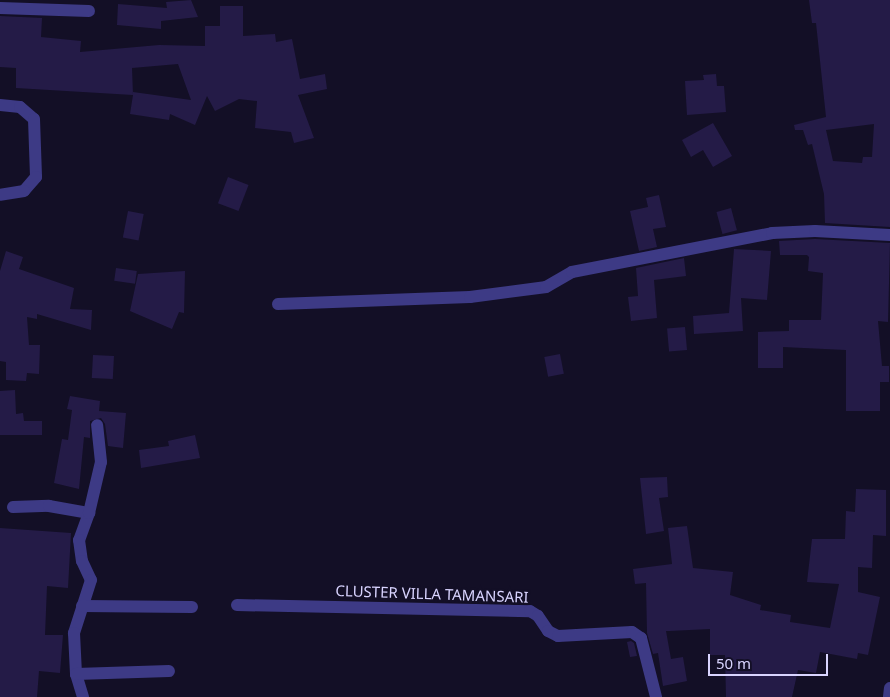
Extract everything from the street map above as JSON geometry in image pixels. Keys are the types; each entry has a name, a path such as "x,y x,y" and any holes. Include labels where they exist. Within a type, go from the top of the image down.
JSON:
{"street":[{"path":"0,8 89,11"},
{"path":"0,105 20,107 34,119 36,177 24,191 0,196"},
{"path":"278,304 470,297 546,286 572,272 593,267 772,233 815,231 890,236"},
{"path":"84,697 76,674 74,633 91,580 82,561 79,540 89,513 101,462 97,425"},
{"path":"13,507 59,507 89,513"},
{"name":"CLUSTER VILLA TAMANSARI","path":"237,604 530,611 538,616 548,631 558,636 632,632 641,638 656,697"},
{"path":"82,606 192,607"},
{"path":"76,674 169,671"},
{"path":"889,697 890,688"}],"building":[{"path":"191,0 198,17 161,21 161,29 117,25 118,4 167,8 166,2"},
{"path":"809,0 890,0 890,227 825,223 824,194 812,144 808,145 803,130 795,130 794,125 826,117 816,23 812,23","holes":["874,124 872,157 863,157 862,163 833,161 826,130"]},
{"path":"220,6 243,6 243,36 275,34 276,42 292,39 300,79 325,74 327,89 298,95 314,138 294,143 291,132 255,128 257,101 239,99 215,111 207,96 195,125 170,114 169,120 130,114 133,95 16,88 16,68 0,67 0,16 42,18 41,37 81,41 80,52 159,45 205,46 205,26 220,26","holes":["178,64 191,100 133,92 133,95 132,68"]},
{"path":"716,74 717,86 724,86 726,112 687,115 685,81 704,80 703,75"},
{"path":"713,123 732,156 713,167 703,150 691,157 682,140"},
{"path":"228,177 249,185 239,211 218,203"},
{"path":"659,195 666,227 653,229 657,247 639,251 630,211 648,207 646,198"},
{"path":"731,208 737,230 722,234 717,212"},
{"path":"128,211 144,214 139,241 123,238"},
{"path":"815,239 890,243 888,322 878,321 882,366 889,366 889,382 880,382 880,411 846,411 846,350 783,347 783,368 758,368 758,332 789,331 789,320 821,320 823,273 808,271 809,257 807,255 780,255 779,241"},
{"path":"734,249 771,251 767,300 741,298 743,331 694,334 693,316 729,313"},
{"path":"6,251 23,257 19,269 74,288 70,309 92,310 91,330 37,314 37,319 27,317 29,345 40,345 39,374 27,373 26,381 6,380 6,362 0,361 0,271"},
{"path":"684,258 686,276 654,280 657,318 631,321 628,297 638,296 636,268"},
{"path":"116,268 137,271 135,284 114,281"},
{"path":"185,271 184,313 179,312 172,329 130,311 138,274"},
{"path":"685,327 687,350 669,351 667,329"},
{"path":"560,354 564,374 548,377 544,357"},
{"path":"93,355 114,356 113,379 92,378"},
{"path":"15,390 16,414 23,413 24,421 42,421 42,435 0,435 0,391"},
{"path":"70,396 100,401 99,411 126,413 123,448 108,446 105,424 101,418 90,421 90,438 84,437 79,489 54,483 62,439 68,440 72,410 67,409"},
{"path":"195,435 200,458 141,468 139,450 169,446 168,441"},
{"path":"667,477 668,497 659,498 664,531 646,534 640,478"},
{"path":"856,489 886,490 886,536 873,535 872,568 858,567 858,592 880,597 868,655 858,653 857,659 820,652 816,673 798,670 792,697 726,697 725,655 710,655 710,629 666,631 671,659 683,657 687,681 663,686 658,653 653,654 647,633 646,583 635,584 633,569 672,564 668,528 687,526 693,568 733,572 730,595 761,605 760,610 791,615 790,622 830,628 839,584 807,582 812,539 845,539 846,511 855,512"},
{"path":"0,528 71,533 68,588 47,586 45,635 63,635 60,673 39,671 37,697 0,697"},
{"path":"631,641 634,643 637,656 630,657 627,642"}]}
